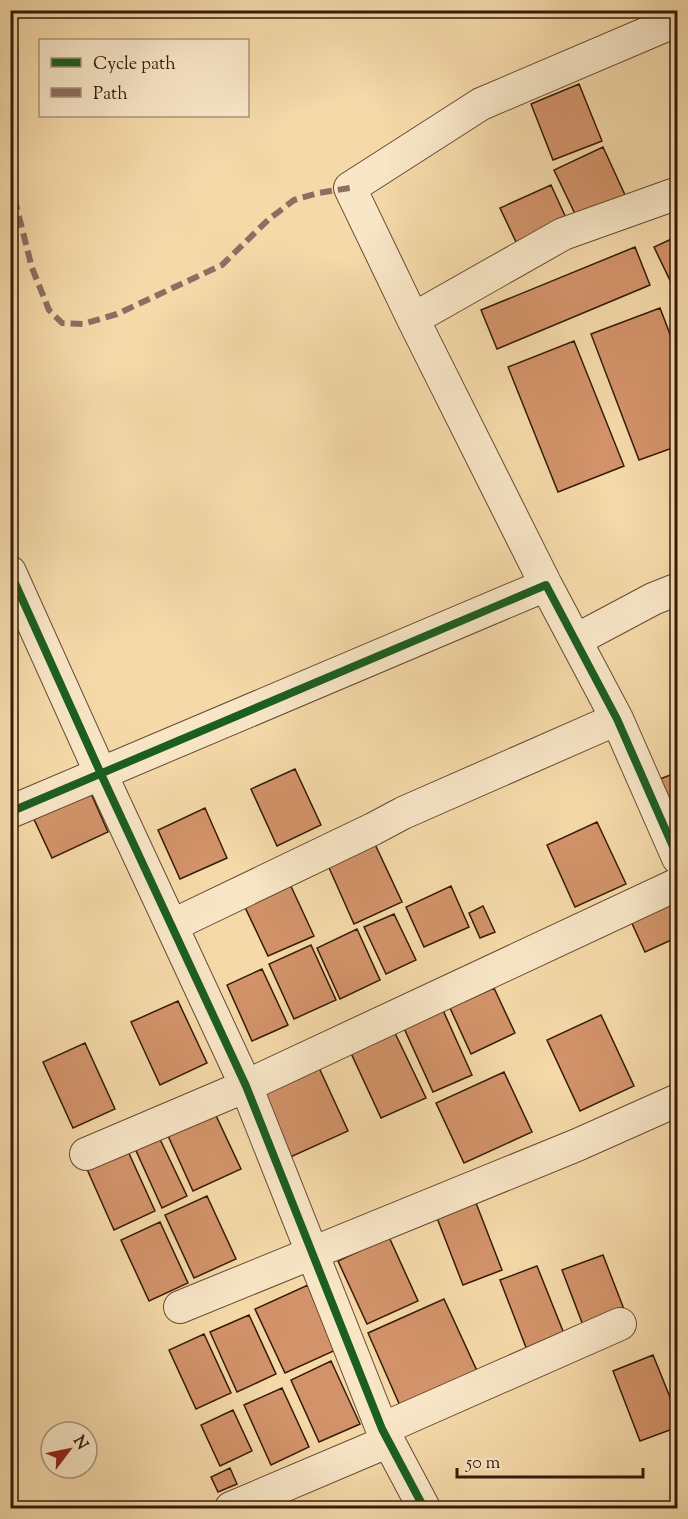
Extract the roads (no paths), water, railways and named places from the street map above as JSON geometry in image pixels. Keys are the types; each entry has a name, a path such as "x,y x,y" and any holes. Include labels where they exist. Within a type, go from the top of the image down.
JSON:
{"street":[{"path":"678,20 481,104 350,188 546,585 617,719 678,858"},
{"path":"413,319 562,234 678,192"},
{"path":"10,572 246,1086 385,1435 424,1509"},
{"path":"10,812 546,585"},
{"path":"576,640 652,599 678,589"},
{"path":"173,925 403,813 617,719"},
{"path":"86,1154 246,1086 678,884"},
{"path":"180,1307 566,1150 678,1100"},
{"path":"231,1508 620,1324"}]}
